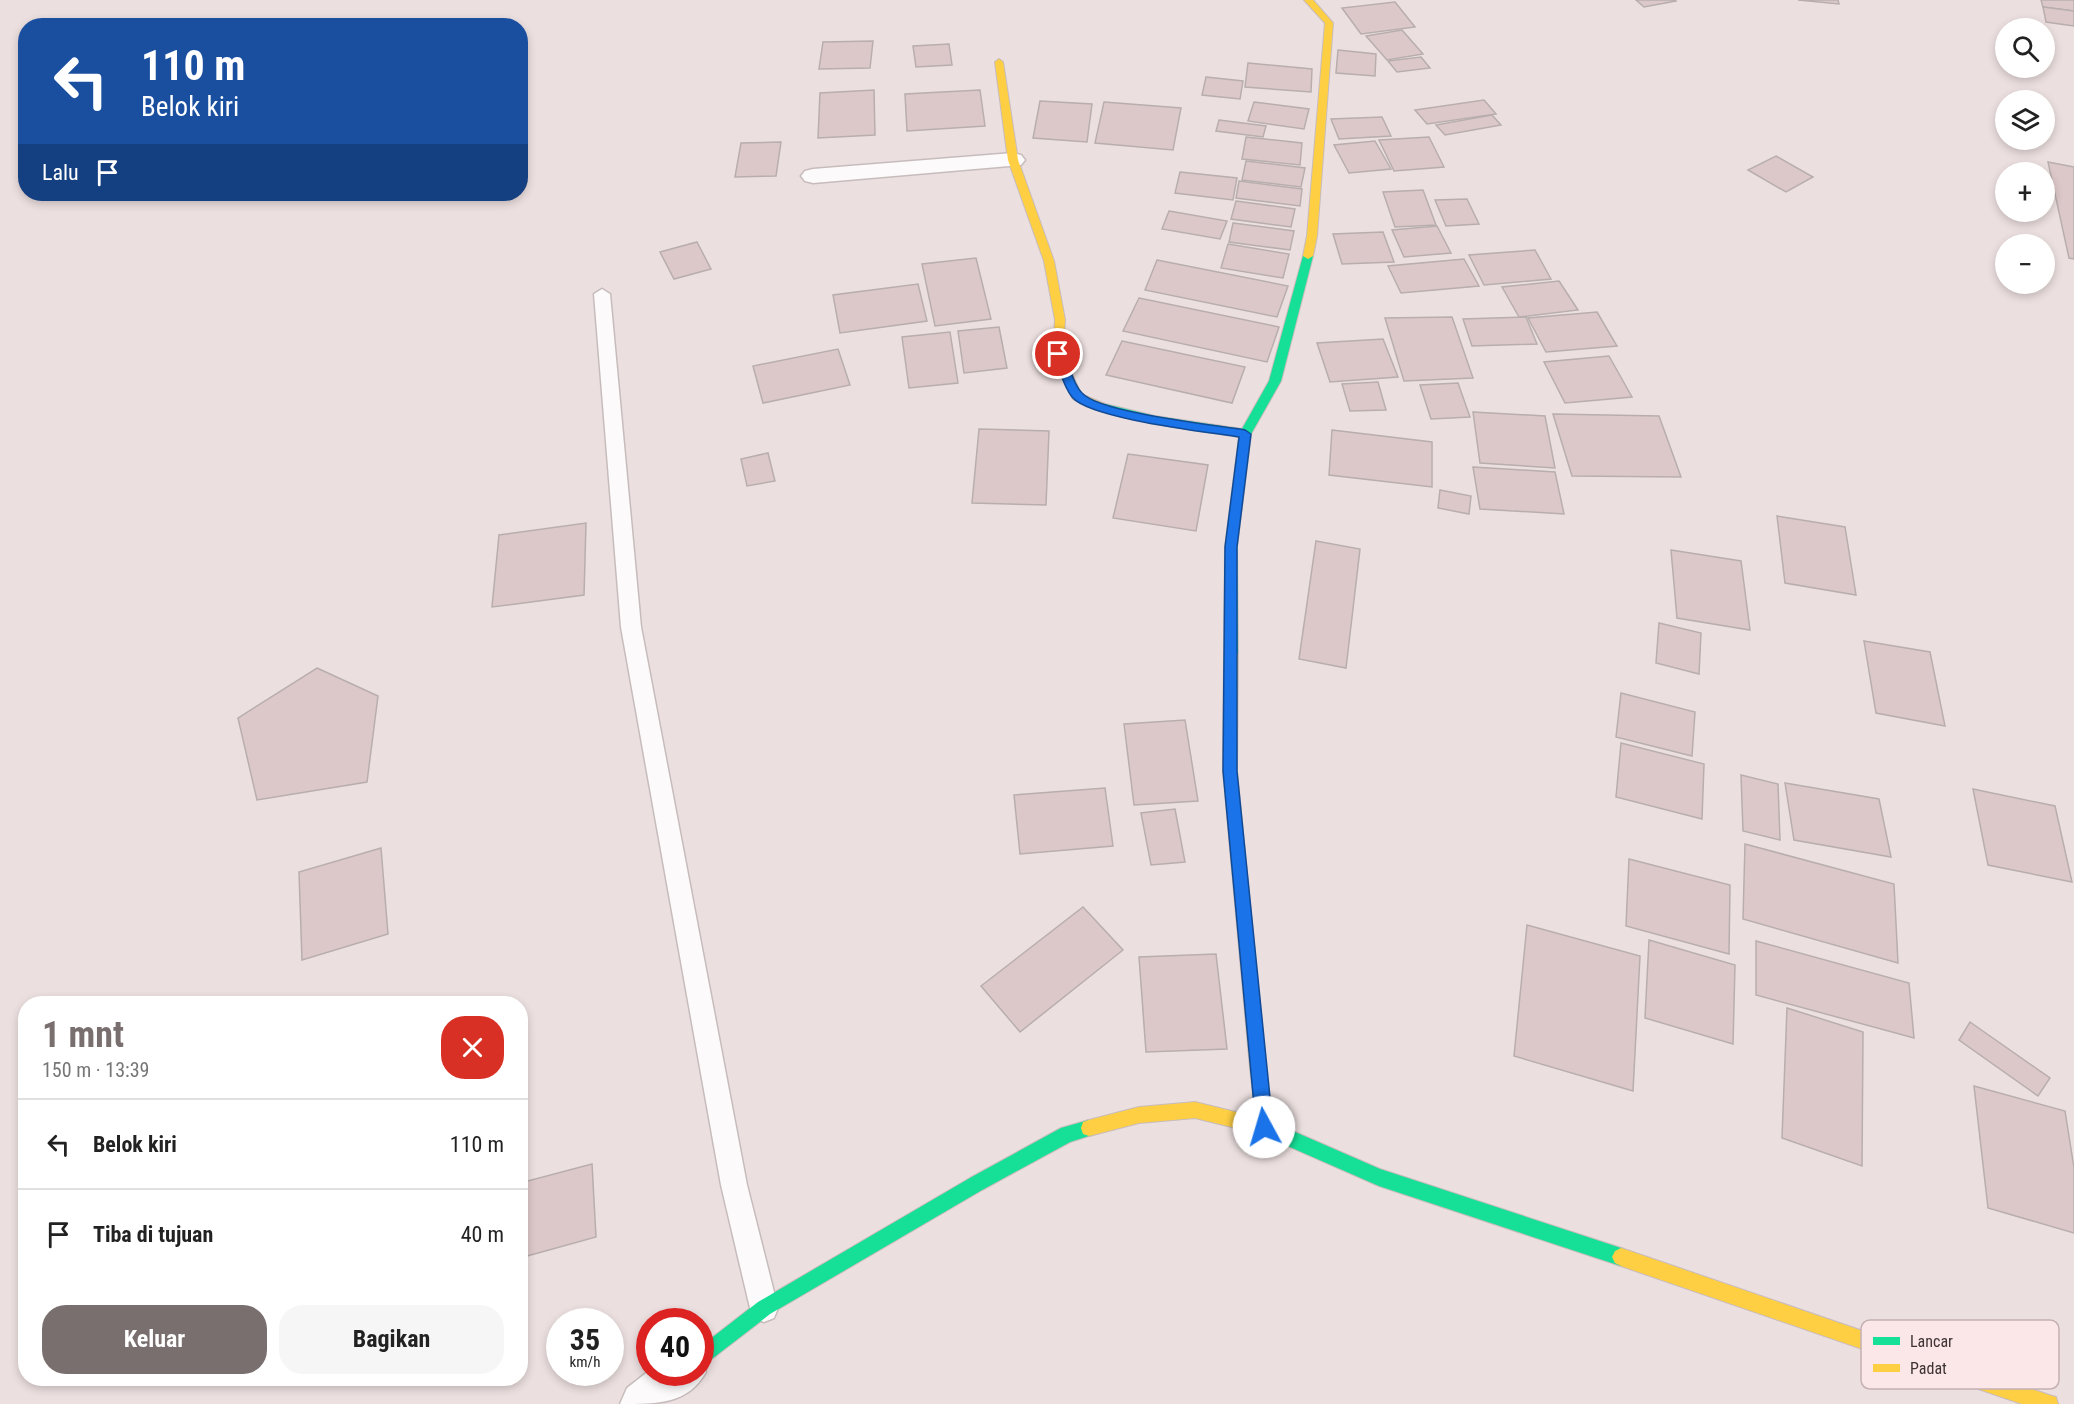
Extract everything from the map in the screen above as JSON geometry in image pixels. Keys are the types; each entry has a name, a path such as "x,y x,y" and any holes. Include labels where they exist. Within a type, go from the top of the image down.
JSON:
{"street":[{"path":"1264,1127 1230,771 1231,547 1245,434 1275,381 1312,236 1329,23 1308,0"},
{"path":"999,62 1013,160 1049,261 1060,320 1058,354 1077,396 1100,407 1155,420 1245,434"},
{"path":"813,176 1013,160"},
{"path":"714,1348 764,1308 976,1184 1067,1134 1139,1115 1195,1110 1264,1127 1297,1144 1373,1174 1861,1338"},
{"path":"643,1404 666,1386"},
{"path":"2006,1389 2049,1404"}],"lane":[{"path":"602,294 631,627 734,1185 764,1308"}],"building":[{"path":"1636,0 1675,0 1676,1 1644,7"},
{"path":"1798,0 1838,0 1839,4"},
{"path":"2041,0 2074,0 2074,11 2043,7"},
{"path":"1395,2 1415,27 1361,34 1342,8"},
{"path":"2043,7 2074,11 2074,26 2055,23 2055,18 2045,18"},
{"path":"1402,30 1423,54 1387,60 1366,36"},
{"path":"873,41 870,68 819,69 823,42"},
{"path":"949,44 952,65 916,67 913,46"},
{"path":"1338,50 1376,54 1375,76 1336,73"},
{"path":"1421,57 1430,68 1397,72 1388,61"},
{"path":"1248,63 1312,69 1311,92 1245,87"},
{"path":"1206,77 1243,81 1240,99 1202,95"},
{"path":"874,90 875,135 818,138 820,93"},
{"path":"980,90 985,126 907,131 905,94"},
{"path":"1484,100 1496,114 1427,124 1415,110"},
{"path":"1040,101 1092,104 1087,142 1033,138"},
{"path":"1104,102 1181,108 1173,150 1095,143"},
{"path":"1254,102 1309,109 1304,129 1248,121"},
{"path":"1492,115 1501,125 1445,135 1436,125"},
{"path":"1382,117 1391,136 1339,139 1331,119"},
{"path":"1219,120 1266,126 1263,137 1216,131"},
{"path":"1246,137 1302,143 1300,165 1242,159"},
{"path":"1429,137 1444,167 1394,171 1379,140"},
{"path":"1375,141 1391,169 1349,173 1334,145"},
{"path":"781,142 776,176 735,177 741,143"},
{"path":"1776,156 1813,177 1786,192 1748,170"},
{"path":"1246,161 1305,168 1301,187 1242,180"},
{"path":"2055,163 2074,167 2074,259 2069,258 2055,194"},
{"path":"1180,172 1237,178 1233,200 1175,193"},
{"path":"1239,181 1302,189 1300,206 1236,198"},
{"path":"1423,190 1436,225 1395,227 1383,192"},
{"path":"1467,199 1479,224 1446,226 1435,200"},
{"path":"1236,201 1295,209 1291,227 1231,219"},
{"path":"1169,211 1227,221 1220,239 1162,229"},
{"path":"1233,223 1294,231 1290,250 1229,242"},
{"path":"1437,226 1451,253 1404,257 1392,230"},
{"path":"1383,232 1394,262 1342,264 1333,234"},
{"path":"697,242 711,269 674,279 660,252"},
{"path":"1228,244 1289,254 1283,278 1221,268"},
{"path":"1535,250 1551,279 1484,285 1469,255"},
{"path":"976,258 991,319 935,326 922,264"},
{"path":"1464,259 1479,286 1401,293 1388,266"},
{"path":"1157,260 1288,286 1277,317 1145,290"},
{"path":"1559,281 1578,310 1519,317 1502,287"},
{"path":"918,284 927,321 840,333 833,295"},
{"path":"1139,298 1279,327 1267,362 1123,331"},
{"path":"1597,312 1617,346 1546,352 1528,318"},
{"path":"1452,317 1473,378 1404,381 1385,318"},
{"path":"1526,317 1537,344 1472,346 1463,319"},
{"path":"999,327 1007,368 964,373 958,331"},
{"path":"950,332 958,383 909,388 902,337"},
{"path":"1383,339 1398,377 1330,382 1317,343"},
{"path":"1122,341 1245,367 1232,403 1106,375"},
{"path":"838,349 850,385 763,403 753,366"},
{"path":"1609,356 1632,397 1565,403 1544,362"},
{"path":"1378,382 1386,410 1350,411 1342,384"},
{"path":"1458,383 1470,417 1431,419 1420,385"},
{"path":"1473,412 1545,416 1555,468 1480,463"},
{"path":"1553,414 1659,416 1681,477 1572,476"},
{"path":"979,429 1049,431 1046,505 972,503"},
{"path":"1332,430 1432,442 1432,487 1329,475"},
{"path":"768,453 775,481 747,486 741,459"},
{"path":"1128,454 1208,465 1196,531 1113,518"},
{"path":"1473,467 1555,472 1564,514 1480,509"},
{"path":"1440,490 1471,496 1469,514 1438,508"},
{"path":"1777,516 1845,527 1856,595 1785,583"},
{"path":"586,523 584,595 492,607 499,535"},
{"path":"1316,541 1360,549 1346,668 1299,659"},
{"path":"1671,550 1741,561 1750,630 1677,618"},
{"path":"1659,623 1701,633 1699,674 1656,663"},
{"path":"1864,641 1930,652 1945,726 1876,713"},
{"path":"317,668 378,696 367,782 257,800 238,718"},
{"path":"1621,693 1695,712 1692,756 1616,737"},
{"path":"1185,720 1198,801 1134,805 1124,724"},
{"path":"1621,743 1704,764 1702,819 1616,797"},
{"path":"1741,775 1778,784 1780,840 1743,831"},
{"path":"1785,783 1879,799 1891,857 1794,840"},
{"path":"1105,788 1113,846 1020,854 1014,795"},
{"path":"1973,789 2055,806 2072,882 1988,865"},
{"path":"1175,809 1185,862 1151,865 1141,813"},
{"path":"1745,844 1894,884 1898,963 1743,919"},
{"path":"381,848 388,934 302,960 299,872"},
{"path":"1629,859 1730,885 1729,954 1626,926"},
{"path":"1083,907 1123,950 1020,1032 981,986"},
{"path":"1527,925 1640,956 1633,1091 1514,1056"},
{"path":"1649,940 1735,965 1733,1044 1645,1018"},
{"path":"1756,941 1909,983 1914,1038 1756,995"},
{"path":"1216,954 1227,1049 1146,1052 1139,957"},
{"path":"1787,1008 1863,1032 1862,1166 1782,1138"},
{"path":"1970,1022 2050,1078 2038,1096 1959,1040"},
{"path":"1974,1086 2065,1111 2074,1168 2074,1233 1988,1208"},
{"path":"592,1164 596,1237 528,1256 528,1181"}],"traffic: fast":[{"path":"1231,655 1231,547 1245,434 1275,381 1308,256"},
{"path":"1101,407 1155,420 1245,434"},
{"path":"1258,1068 1264,1127 1379,1177 1621,1257"},
{"path":"714,1348 764,1308 976,1184 1067,1134 1089,1128"}],"traffic: slow":[{"path":"1308,0 1329,23 1312,236 1308,256"},
{"path":"999,62 1013,160 1049,261 1060,320 1058,354 1077,396 1101,407"},
{"path":"1231,655 1230,771 1258,1068"},
{"path":"1089,1128 1139,1115 1195,1110 1264,1127"},
{"path":"1621,1257 1861,1339"},
{"path":"2005,1389 2049,1404"}],"route":[{"path":"1058,354 1077,396 1100,407 1155,420 1245,434 1231,547 1230,771 1264,1127"}]}
